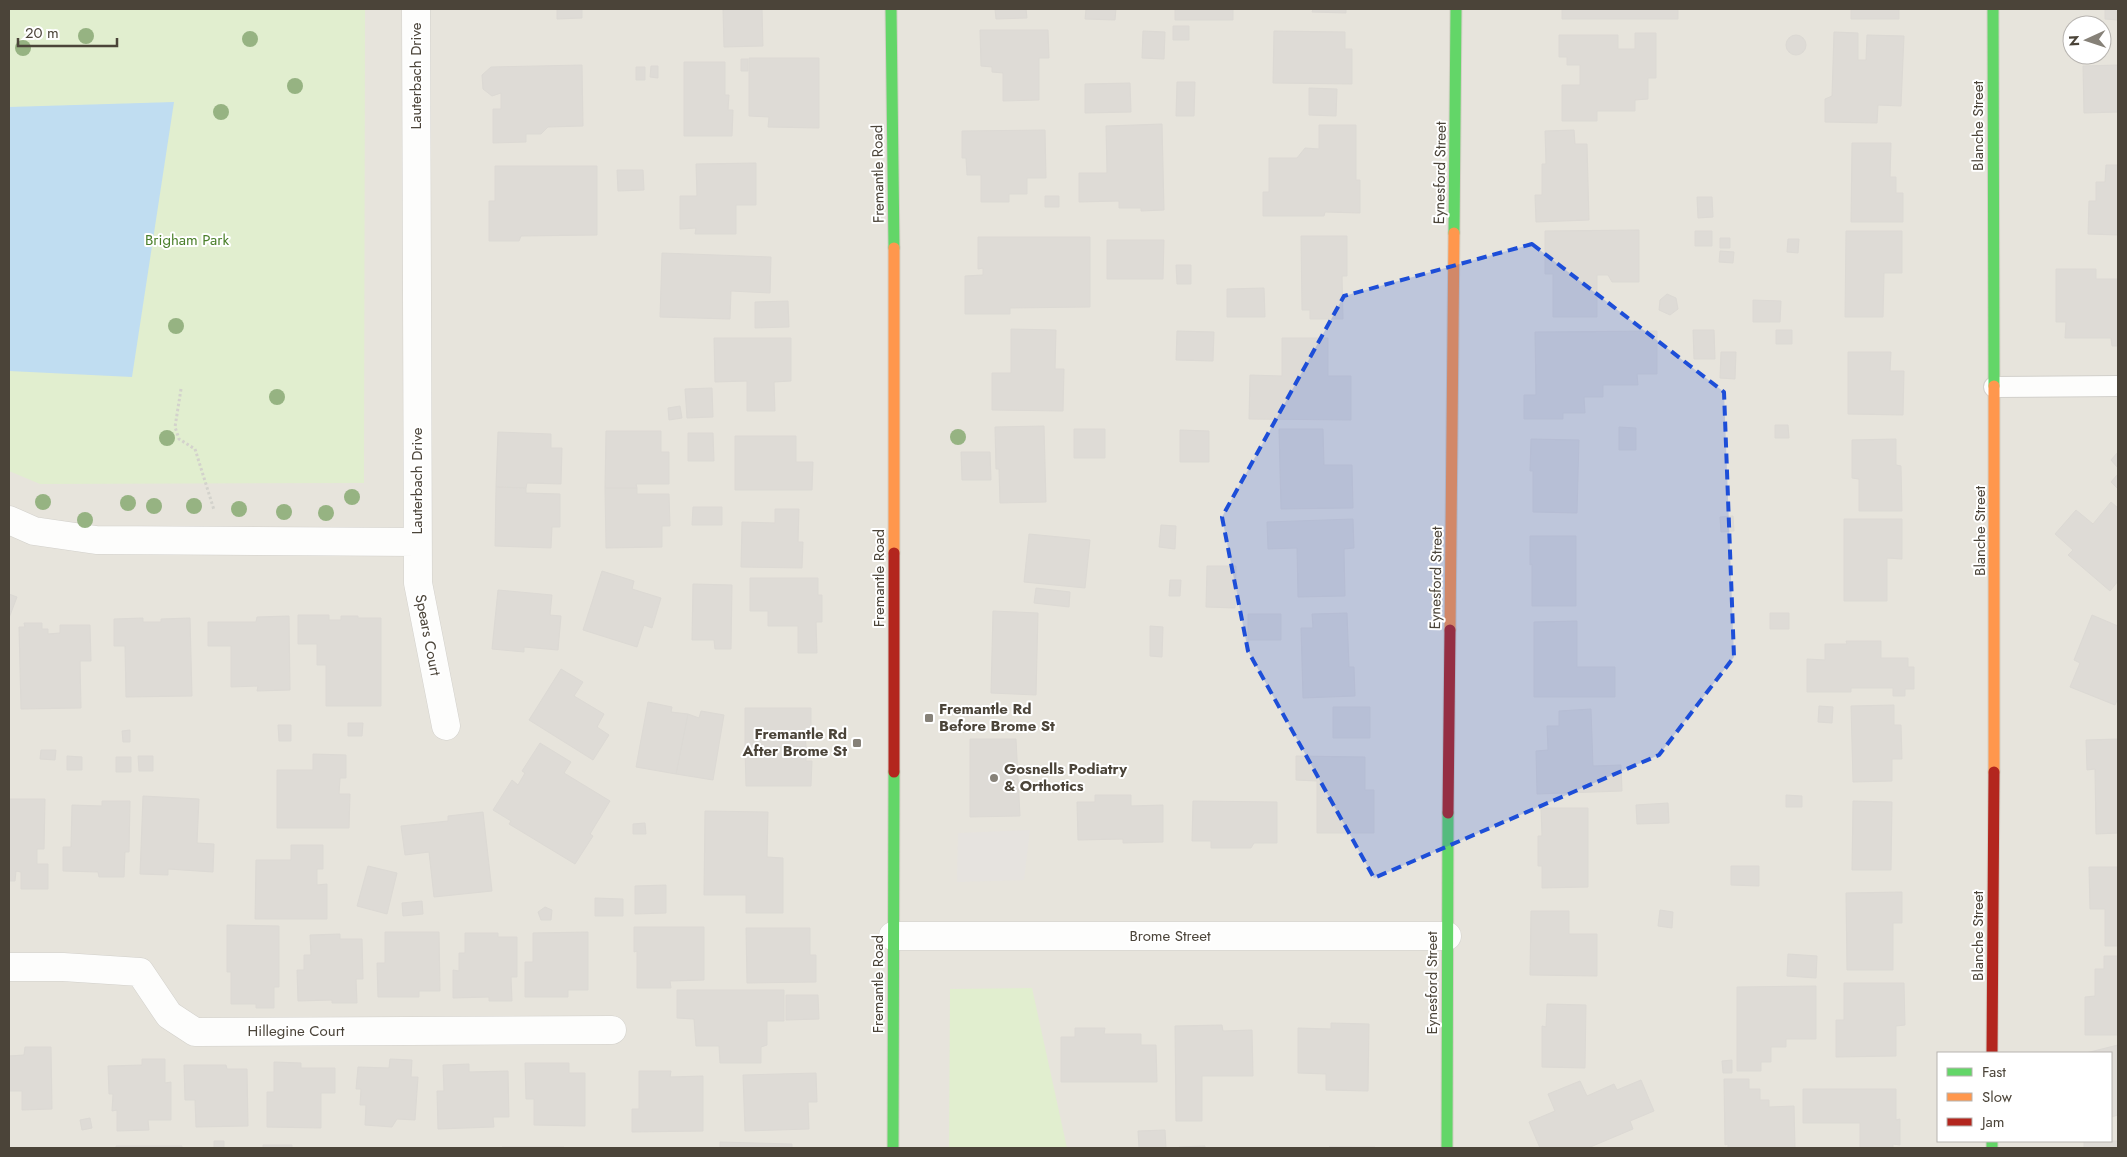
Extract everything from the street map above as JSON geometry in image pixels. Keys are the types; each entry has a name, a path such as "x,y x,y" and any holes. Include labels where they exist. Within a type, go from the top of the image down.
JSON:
{"street":[{"name":"Lauterbach Drive","path":"9,520 34,531 96,540 417,542 416,9"},
{"name":"Fremantle Road","path":"891,9 895,346 893,1148"},
{"name":"Eynesford Street","path":"1448,1148 1447,936 1456,9"},
{"name":"Blanche Street","path":"1992,1052 1993,9"},
{"name":"Spears Court","path":"417,542 418,583 446,726"},
{"name":"Brome Street","path":"893,936 1447,936"},
{"name":"Hillegine Court","path":"9,967 63,967 140,972 169,1015 195,1032 612,1030"}],"lane":[{"path":"1994,387 2118,386"}],"path":[{"path":"180,390 175,427 179,439 195,448 226,541"}],"highlighted area":[{"path":"1532,244 1724,392 1734,657 1659,755 1374,878 1248,651 1222,517 1344,296"}],"shaded area":[{"path":"9,9 2118,9 2118,1148 9,1148"},
{"path":"1030,830 1024,880 957,882 958,833"}],"green space":[{"name":"Brigham Park","path":"9,9 365,9 364,483 40,484 9,471"},
{"path":"1032,988 1067,1148 949,1148 950,989"}],"water":[{"path":"174,102 132,377 9,371 9,107"}],"building":[{"path":"557,9 582,9 582,18 557,19"},
{"path":"723,9 762,9 763,46 724,47"},
{"path":"995,9 1026,9 1027,18 996,19"},
{"path":"1086,9 1116,9 1115,20 1085,19"},
{"path":"1175,9 1233,9 1233,20 1175,20"},
{"path":"1313,9 1346,9 1346,13 1312,12"},
{"path":"1562,9 1678,9 1678,19 1562,19"},
{"path":"1851,9 1899,9 1899,19 1851,19"},
{"path":"2105,9 2118,9 2118,20 2112,20 2112,15 2105,15"},
{"path":"1173,26 1189,26 1189,40 1173,40"},
{"path":"980,30 1048,30 1049,58 1039,58 1039,100 1003,101 1003,73 992,72 992,67 981,66"},
{"path":"1143,31 1165,32 1164,59 1142,58"},
{"path":"1274,31 1345,32 1345,49 1352,49 1352,84 1273,83"},
{"path":"1834,32 1858,33 1858,60 1866,60 1867,35 1904,36 1901,106 1878,105 1877,123 1825,122 1825,99 1832,96"},
{"path":"1635,33 1656,33 1656,78 1648,78 1648,99 1635,100 1635,111 1597,111 1597,121 1562,121 1562,85 1580,85 1580,65 1567,65 1567,57 1559,57 1559,35 1618,35 1618,49 1635,49"},
{"path":"1796,35 1803,38 1806,45 1803,52 1796,55 1789,52 1786,45 1789,38"},
{"path":"749,58 819,58 819,128 768,127 769,117 749,116"},
{"path":"741,59 748,59 748,71 741,71"},
{"path":"684,62 725,62 725,95 729,95 728,110 733,110 732,136 684,136"},
{"path":"582,65 583,126 548,127 541,134 526,134 526,142 493,143 493,109 501,109 501,93 492,96 483,89 482,75 491,67"},
{"path":"2118,65 2118,112 2084,113 2083,66"},
{"path":"651,66 658,66 658,78 650,77"},
{"path":"636,67 645,67 645,80 636,80"},
{"path":"1177,82 1195,82 1194,116 1176,116"},
{"path":"1130,83 1131,112 1085,113 1085,84"},
{"path":"1309,88 1337,89 1336,116 1309,115"},
{"path":"1162,124 1164,210 1141,211 1141,208 1119,208 1119,201 1079,202 1079,173 1107,173 1106,126"},
{"path":"1319,125 1356,125 1356,180 1360,180 1360,213 1325,212 1324,216 1263,216 1263,192 1269,192 1269,158 1297,158 1305,148 1319,149"},
{"path":"1045,130 1046,178 1027,178 1027,194 1009,194 1009,202 981,202 981,175 967,175 966,158 962,158 962,131"},
{"path":"1574,130 1575,144 1587,144 1589,220 1536,222 1535,195 1542,195 1542,164 1546,164 1545,131"},
{"path":"1852,143 1891,143 1890,177 1896,177 1896,193 1903,193 1903,222 1851,222"},
{"path":"756,163 756,205 736,205 736,234 695,234 696,228 680,229 680,196 697,196 696,164"},
{"path":"2106,165 2118,165 2118,235 2088,234 2089,201 2096,201 2096,182 2105,182"},
{"path":"495,166 597,166 597,235 521,236 519,241 489,241 489,201 495,201"},
{"path":"617,170 643,170 644,190 618,191"},
{"path":"1045,196 1059,196 1059,207 1045,207"},
{"path":"1697,197 1712,197 1713,217 1698,218"},
{"path":"1639,230 1639,282 1612,282 1608,275 1597,275 1597,317 1553,317 1553,274 1545,274 1545,231"},
{"path":"1695,231 1712,231 1712,246 1695,246"},
{"path":"1846,231 1902,231 1902,273 1884,273 1883,317 1845,317"},
{"path":"1301,236 1347,236 1347,276 1342,276 1343,319 1310,319 1310,310 1302,310"},
{"path":"978,237 1090,237 1090,307 1010,308 1010,314 965,314 965,276 983,275 983,268 978,269"},
{"path":"1720,238 1730,238 1730,248 1720,248"},
{"path":"1788,239 1799,239 1798,253 1787,252"},
{"path":"1107,240 1164,240 1163,279 1107,279"},
{"path":"1720,251 1734,252 1733,263 1719,262"},
{"path":"662,253 771,257 770,293 731,291 730,319 660,317"},
{"path":"1176,265 1191,265 1191,284 1177,284"},
{"path":"2056,269 2096,269 2096,279 2118,279 2118,346 2112,346 2111,338 2065,338 2066,322 2056,322"},
{"path":"1264,288 1265,317 1227,317 1227,289"},
{"path":"1667,294 1676,298 1678,309 1670,315 1659,310 1660,300"},
{"path":"1753,300 1781,301 1780,322 1753,322"},
{"path":"788,301 789,327 755,328 755,302"},
{"path":"1011,329 1056,330 1055,369 1064,369 1063,411 992,410 992,373 1011,373"},
{"path":"1693,330 1714,330 1715,359 1694,359"},
{"path":"1776,330 1792,330 1792,344 1776,344"},
{"path":"1177,331 1214,332 1213,361 1176,360"},
{"path":"1657,331 1657,374 1637,374 1638,385 1603,385 1603,397 1584,397 1585,413 1563,413 1563,419 1524,419 1524,395 1536,395 1535,332"},
{"path":"714,338 791,338 791,381 774,382 775,411 747,411 747,381 715,382"},
{"path":"1282,338 1328,338 1328,376 1351,376 1351,420 1249,419 1250,375 1282,376"},
{"path":"1721,352 1736,352 1735,379 1720,378"},
{"path":"1848,352 1891,352 1890,371 1904,371 1903,415 1848,414"},
{"path":"712,388 713,417 687,418 685,389"},
{"path":"680,406 682,418 669,420 668,408"},
{"path":"1775,425 1788,425 1789,438 1775,438"},
{"path":"1044,426 1046,502 1000,503 999,469 996,469 995,427"},
{"path":"1619,427 1636,428 1636,450 1619,450"},
{"path":"1074,429 1105,429 1105,458 1074,458"},
{"path":"1279,429 1323,429 1324,465 1352,465 1353,508 1281,509"},
{"path":"1180,430 1209,431 1209,462 1180,462"},
{"path":"606,431 661,431 661,452 669,452 669,484 636,484 637,488 605,488"},
{"path":"498,432 551,434 551,448 562,448 561,484 527,483 526,488 496,487"},
{"path":"688,433 713,433 714,461 688,461"},
{"path":"735,436 796,436 796,462 813,462 812,490 735,490"},
{"path":"1531,439 1579,440 1577,513 1533,512 1533,471 1530,471"},
{"path":"1896,439 1896,465 1901,466 1902,511 1859,511 1859,479 1852,478 1852,440"},
{"path":"961,452 990,452 991,480 962,480"},
{"path":"2118,452 2118,468 2111,460"},
{"path":"2118,474 2118,489 2111,482"},
{"path":"496,487 526,488 526,493 560,494 560,527 552,527 551,548 495,546"},
{"path":"605,488 637,488 637,494 669,494 670,526 662,526 662,547 606,548"},
{"path":"2111,502 2118,508 2118,581 2110,591 2068,555 2073,550 2055,534 2076,510 2093,524"},
{"path":"693,507 722,507 722,525 692,525"},
{"path":"775,509 799,509 798,542 803,542 802,568 741,567 742,522 775,523"},
{"path":"1733,516 1734,531 1721,532 1720,517"},
{"path":"1353,519 1354,548 1344,549 1345,596 1298,597 1297,548 1268,549 1267,522"},
{"path":"1844,519 1902,519 1902,559 1887,558 1887,601 1844,601"},
{"path":"1161,525 1176,526 1175,549 1159,547"},
{"path":"1029,534 1090,540 1085,588 1024,582"},
{"path":"1530,536 1576,536 1576,606 1532,606"},
{"path":"1207,566 1236,566 1235,608 1206,607"},
{"path":"602,571 634,581 632,589 661,598 652,628 644,625 637,647 583,630"},
{"path":"750,578 818,578 818,595 822,595 822,622 816,622 817,653 798,653 798,626 768,626 768,611 750,611"},
{"path":"1170,580 1181,580 1180,596 1169,596"},
{"path":"693,584 732,585 731,649 715,649 714,640 692,640"},
{"path":"1036,588 1070,592 1069,607 1034,603"},
{"path":"498,590 552,595 550,615 561,616 558,650 524,647 524,652 492,649"},
{"path":"9,594 17,597 9,618"},
{"path":"993,611 1038,613 1036,695 991,693"},
{"path":"1347,613 1349,667 1354,667 1355,696 1303,698 1301,628 1313,628 1312,614"},
{"path":"1770,613 1789,613 1789,629 1770,629"},
{"path":"1248,614 1281,614 1281,640 1248,640"},
{"path":"298,615 329,615 329,620 341,620 341,616 381,618 381,706 326,706 326,665 317,665 317,644 298,644"},
{"path":"2092,615 2118,626 2118,698 2115,705 2070,687 2080,663 2074,660"},
{"path":"289,616 290,690 257,691 258,686 231,687 231,646 208,646 208,622 256,622 257,617"},
{"path":"143,618 143,622 161,622 161,619 190,618 192,696 126,697 125,646 114,646 114,619"},
{"path":"1577,621 1577,667 1615,667 1615,697 1534,697 1534,622"},
{"path":"24,623 42,623 42,629 48,629 48,634 60,633 60,625 90,625 91,661 80,661 81,708 21,709 19,627 25,627"},
{"path":"1150,626 1163,627 1162,657 1150,656"},
{"path":"1846,641 1881,641 1881,658 1908,658 1908,667 1914,667 1914,689 1905,689 1905,696 1893,696 1893,688 1851,688 1851,692 1807,692 1807,659 1825,660 1825,644 1847,644"},
{"path":"561,669 583,682 574,696 604,714 597,727 609,735 593,760 529,720"},
{"path":"648,702 672,707 671,712 688,714 676,774 636,767"},
{"path":"1894,705 1894,725 1901,725 1902,759 1892,759 1892,781 1853,782 1851,706"},
{"path":"1819,706 1833,707 1832,723 1818,722"},
{"path":"1333,707 1370,707 1370,738 1333,738"},
{"path":"745,708 811,708 811,730 805,730 806,747 745,748"},
{"path":"1591,709 1593,766 1621,765 1622,791 1537,794 1536,751 1548,750 1547,726 1559,726 1559,711"},
{"path":"701,711 724,715 713,780 676,774 688,714 699,718"},
{"path":"348,723 363,723 362,736 348,736"},
{"path":"278,725 291,725 291,741 279,741"},
{"path":"130,730 130,742 123,742 122,731"},
{"name":"Gosnells Podiatry & Orthotics","path":"970,739 1016,739 1020,816 970,817"},
{"path":"2118,739 2118,833 2096,834 2095,769 2087,770 2086,740"},
{"path":"540,743 571,762 564,773 610,801 590,834 593,836 575,864 509,824 511,821 493,810 512,780 518,785 525,773 522,771"},
{"path":"806,747 806,761 812,761 811,786 746,786 745,748"},
{"path":"41,750 56,750 55,760 40,759"},
{"path":"313,754 346,755 346,778 340,778 339,794 350,794 349,828 277,828 277,770 313,770"},
{"path":"67,756 82,757 82,770 67,770"},
{"path":"138,756 153,756 153,771 139,771"},
{"path":"1296,756 1365,757 1365,790 1374,790 1374,833 1317,833 1317,781 1296,780"},
{"path":"116,757 131,757 131,772 116,772"},
{"path":"1095,795 1131,795 1131,806 1163,805 1163,842 1123,843 1123,839 1078,840 1077,802 1095,802"},
{"path":"1786,795 1802,796 1802,807 1786,807"},
{"path":"143,796 199,799 197,843 214,844 213,872 168,869 168,875 140,874"},
{"path":"9,799 45,799 44,849 37,849 37,864 48,864 48,889 21,889 21,872 16,871 15,881 9,881"},
{"path":"102,801 130,801 129,852 125,852 124,877 99,877 98,872 63,871 63,847 71,847 72,805 102,806"},
{"path":"1193,801 1277,802 1277,843 1254,843 1251,848 1211,848 1211,841 1192,841"},
{"path":"1853,801 1892,802 1891,870 1852,870"},
{"path":"1668,803 1669,823 1637,824 1636,805"},
{"path":"1541,808 1588,808 1588,887 1542,888 1542,866 1538,866 1538,836 1542,836"},
{"path":"705,811 768,812 767,857 783,858 783,913 746,913 746,895 704,895"},
{"path":"483,812 492,891 434,897 429,852 405,855 401,826 448,821 448,816"},
{"path":"645,823 646,834 633,834 633,824"},
{"path":"291,845 323,845 323,869 317,869 317,885 327,884 327,919 255,919 256,860 291,860"},
{"path":"368,866 397,873 387,914 357,906"},
{"path":"1731,866 1759,866 1759,886 1731,885"},
{"path":"2089,867 2118,867 2118,946 2105,946 2105,909 2090,909"},
{"path":"666,885 666,913 635,914 635,886"},
{"path":"1902,892 1902,923 1893,923 1893,970 1847,970 1846,893"},
{"path":"595,898 623,899 623,916 595,916"},
{"path":"422,901 423,914 403,916 402,903"},
{"path":"545,907 552,910 551,920 541,920 538,912"},
{"path":"1660,910 1673,912 1672,928 1658,926"},
{"path":"1531,911 1569,911 1569,934 1597,934 1597,976 1530,975"},
{"path":"227,925 279,926 279,987 274,987 274,1008 256,1008 256,1004 231,1004 231,972 227,972"},
{"path":"634,927 704,927 704,980 670,981 671,988 637,988 637,951 634,952"},
{"path":"746,928 810,928 810,955 816,955 816,982 747,983"},
{"path":"385,932 439,932 440,991 419,991 419,997 378,997 377,963 385,963"},
{"path":"588,932 588,990 568,990 568,997 525,997 525,962 533,962 533,933"},
{"path":"465,933 498,933 498,937 517,937 517,977 511,977 512,1001 489,1001 489,997 453,998 453,970 459,971 459,953 465,953"},
{"path":"340,934 340,939 362,939 363,979 356,979 357,1003 332,1003 332,1000 298,1001 297,970 304,970 304,955 311,955 310,935"},
{"path":"1788,954 1817,956 1816,978 1787,976"},
{"path":"2104,956 2118,956 2118,1035 2085,1035 2085,997 2095,996 2095,969 2104,969"},
{"path":"1844,983 1904,983 1905,1025 1896,1026 1896,1056 1836,1057 1836,1020 1844,1020"},
{"path":"1816,986 1816,1039 1786,1039 1786,1047 1771,1047 1771,1062 1761,1062 1761,1071 1737,1071 1737,987"},
{"path":"677,990 784,990 784,1021 767,1021 767,1045 761,1047 761,1063 720,1063 719,1046 696,1046 694,1019 677,1018"},
{"path":"786,995 818,995 819,1019 786,1020"},
{"path":"1547,1004 1586,1005 1585,1068 1542,1067 1542,1026 1546,1027"},
{"path":"1331,1023 1369,1024 1368,1091 1326,1090 1326,1074 1298,1073 1298,1028 1331,1029"},
{"path":"1222,1025 1223,1031 1252,1030 1253,1076 1202,1076 1202,1121 1176,1121 1175,1026"},
{"path":"1075,1028 1105,1028 1104,1034 1141,1034 1141,1045 1156,1045 1157,1082 1061,1082 1061,1037 1075,1037"},
{"path":"2118,1045 2118,1115 2112,1117 2112,1052 2090,1052"},
{"path":"25,1047 51,1047 52,1109 22,1110 22,1091 9,1091 9,1056 24,1055"},
{"path":"142,1059 165,1059 165,1083 171,1082 171,1120 148,1120 149,1130 117,1131 117,1110 112,1111 113,1094 109,1094 108,1066 142,1065"},
{"path":"390,1059 412,1060 411,1077 418,1077 415,1120 397,1119 392,1127 365,1125 366,1105 360,1105 361,1089 356,1089 358,1067 389,1068"},
{"path":"1732,1060 1732,1073 1723,1073 1722,1061"},
{"path":"274,1062 301,1063 301,1068 335,1068 335,1093 321,1093 321,1128 267,1127 267,1092 274,1092"},
{"path":"525,1063 569,1063 569,1073 585,1073 585,1126 534,1125 534,1099 526,1099"},
{"path":"469,1064 469,1072 508,1071 509,1117 493,1117 494,1127 438,1129 437,1091 444,1091 443,1065"},
{"path":"184,1065 226,1065 227,1069 247,1069 248,1126 196,1127 195,1100 185,1100"},
{"path":"639,1071 671,1071 670,1077 703,1076 703,1131 632,1132 632,1109 639,1109"},
{"path":"816,1073 817,1102 808,1102 809,1129 745,1131 743,1075"},
{"path":"1724,1079 1749,1079 1749,1089 1760,1089 1760,1100 1769,1100 1769,1107 1794,1106 1795,1148 1728,1148 1728,1144 1725,1145"},
{"path":"1641,1080 1654,1111 1630,1121 1633,1129 1588,1148 1540,1148 1529,1122 1555,1111 1548,1094 1580,1081 1587,1096 1614,1084 1617,1090"},
{"path":"1803,1089 1896,1089 1896,1120 1900,1119 1900,1145 1893,1144 1893,1148 1860,1148 1860,1123 1803,1123"},
{"path":"90,1118 92,1128 82,1130 80,1120"},
{"path":"1165,1130 1166,1148 1139,1148 1138,1131"},
{"path":"214,1141 224,1141 224,1148 214,1148"},
{"path":"2118,1141 2118,1148 2084,1148 2084,1142"},
{"path":"720,1142 792,1144 792,1148 720,1148"},
{"path":"263,1145 292,1145 292,1148 263,1148"},
{"path":"116,1146 182,1146 182,1148 116,1148"},
{"path":"1205,1146 1205,1148 1179,1148 1179,1147"},
{"path":"564,1147 564,1148 502,1148"},
{"path":"1329,1147 1375,1147 1375,1148"}],"traffic: fast":[{"path":"891,9 894,248"},
{"path":"1454,233 1456,9"},
{"path":"1993,9 1994,386"},
{"path":"893,1148 894,772"},
{"path":"1447,1148 1448,813"},
{"path":"1992,1142 1992,1148"}],"traffic: slow":[{"path":"1450,630 1454,233"},
{"path":"894,248 894,553"},
{"path":"1994,386 1994,772"}],"traffic: jam":[{"path":"894,553 894,772"},
{"path":"1448,813 1450,630"},
{"path":"1992,1052 1994,772"}],"place":[{"name":"Fremantle Rd Before Brome St","path":"929,718"},
{"name":"Fremantle Rd After Brome St","path":"857,743"},
{"name":"Gosnells Podiatry & Orthotics","path":"994,778"}]}
